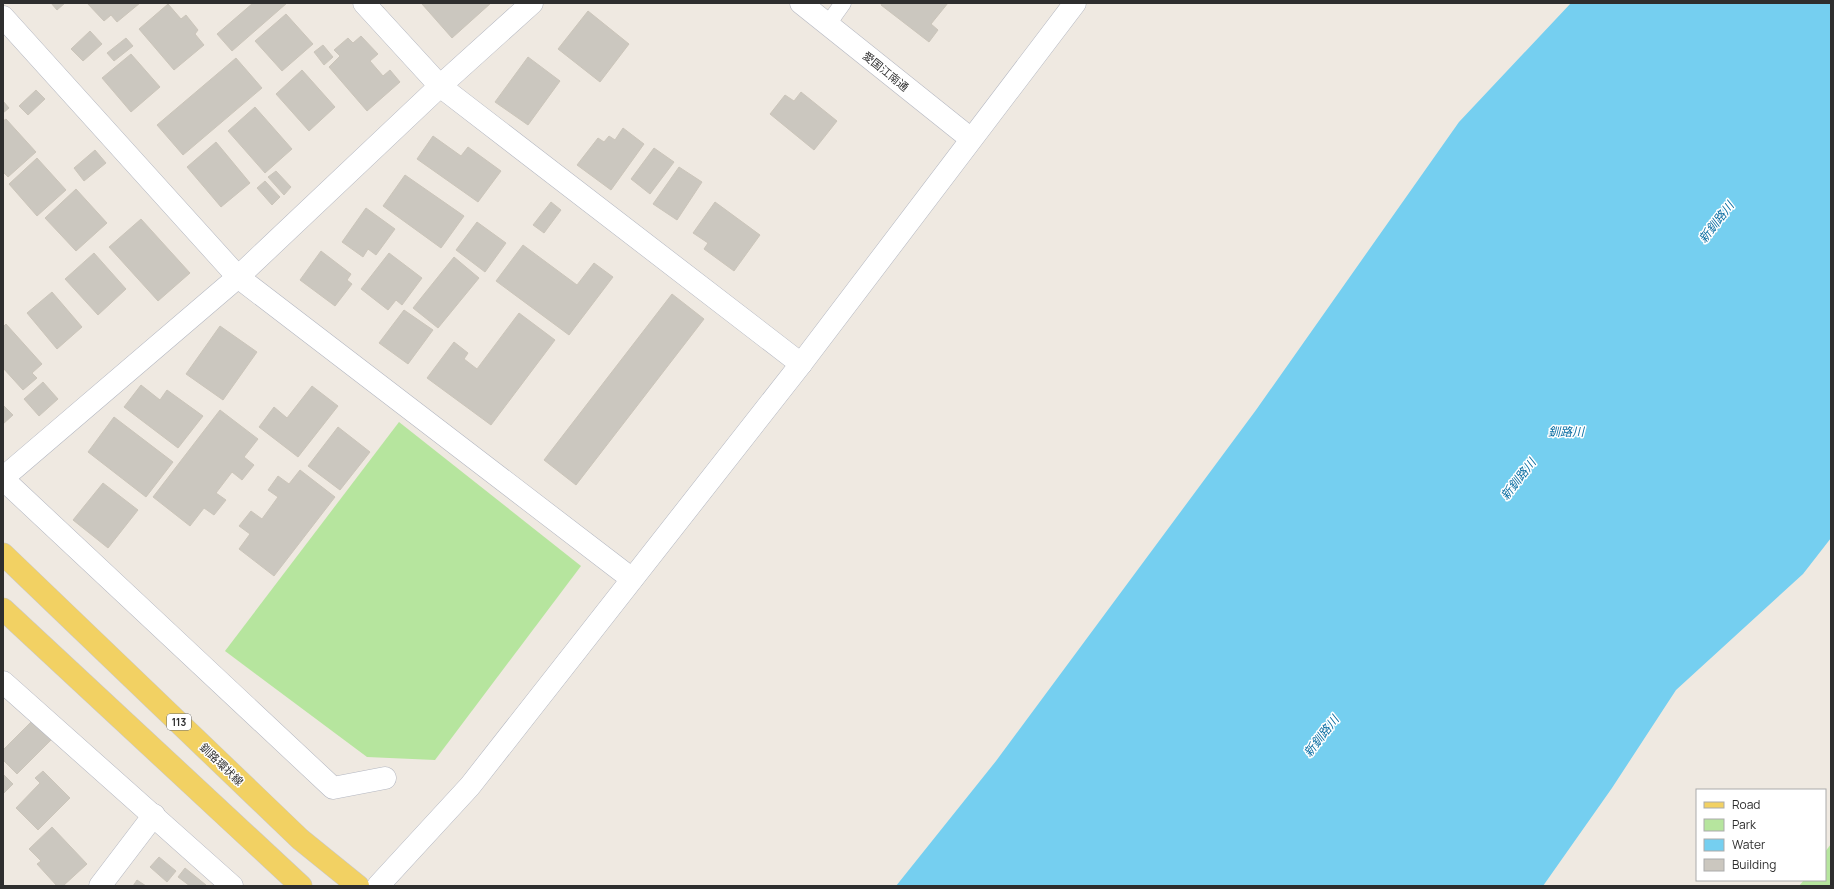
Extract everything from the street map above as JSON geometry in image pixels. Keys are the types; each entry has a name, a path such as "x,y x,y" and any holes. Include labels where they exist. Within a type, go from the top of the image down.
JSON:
{"main road":[{"name":"釧路環状線","path":"3,554 300,839 358,886"},
{"path":"3,609 301,886"}],"street":[{"path":"364,3 440,86 801,364"},
{"path":"385,778 333,788 3,479 238,277 440,86 532,3"},
{"name":"愛国江南通","path":"801,3 971,139"},
{"path":"378,886 470,786 801,364 1075,3"},
{"path":"3,16 238,277 632,580"},
{"path":"3,682 232,886"},
{"path":"100,886 154,815"}],"lane":[{"path":"828,24 843,3"}],"green space":[{"path":"399,422 581,566 435,760 367,757 225,651"},
{"path":"1831,844 1831,886 1799,886 1803,881 1826,881 1826,851"}],"water":[{"name":"釧路川","path":"1571,3 1831,3 1831,538 1803,574 1676,690 1612,788 1543,886 896,886 996,761 1256,410 1459,122"}],"building":[{"path":"51,3 65,3 57,10"},
{"path":"87,3 140,3 117,22 111,15 104,21"},
{"path":"253,3 287,3 232,51 217,34"},
{"path":"491,3 452,38 422,4"},
{"path":"882,3 948,3 931,24 938,30 929,42 881,5"},
{"path":"168,4 181,19 186,15 198,30 195,34 204,45 174,70 139,29"},
{"path":"588,11 629,44 600,82 558,49"},
{"path":"286,14 313,44 282,71 255,41"},
{"path":"90,31 102,44 83,61 71,49"},
{"path":"361,36 378,54 370,61 383,76 390,70 400,82 367,111 329,67 340,56 334,50 348,38 353,43"},
{"path":"126,38 133,46 114,61 107,53"},
{"path":"323,45 333,57 324,65 314,52"},
{"path":"131,54 160,87 131,112 102,78"},
{"path":"528,57 560,81 528,125 495,102"},
{"path":"236,58 262,88 183,155 157,125"},
{"path":"302,70 335,107 309,131 276,94"},
{"path":"36,90 45,99 28,115 19,106"},
{"path":"801,92 837,121 814,150 770,114 785,95 794,101"},
{"path":"3,101 9,108 3,113"},
{"path":"255,107 292,149 265,173 228,131"},
{"path":"6,119 36,152 8,177 3,172 3,121"},
{"path":"623,128 644,144 611,190 577,165 598,138 604,142 609,136 615,140"},
{"path":"433,136 461,156 468,147 501,171 478,202 417,159"},
{"path":"216,142 250,183 221,207 187,167"},
{"path":"654,148 674,162 650,194 631,179"},
{"path":"95,150 106,163 84,181 74,168"},
{"path":"37,158 66,190 37,216 9,184"},
{"path":"679,167 702,182 677,220 653,204"},
{"path":"276,171 291,187 284,195 268,177"},
{"path":"405,175 464,216 441,248 383,206"},
{"path":"265,181 280,197 272,205 257,188"},
{"path":"76,189 107,223 76,251 45,218"},
{"path":"551,202 561,210 544,233 533,225"},
{"path":"715,202 760,235 734,271 704,249 708,243 693,233"},
{"path":"366,208 395,229 376,255 368,249 363,257 342,242"},
{"path":"141,219 190,273 158,301 109,247"},
{"path":"477,222 506,243 485,272 456,250"},
{"path":"523,245 577,285 594,263 613,277 569,335 496,281"},
{"path":"321,251 351,274 347,280 352,284 335,306 300,280"},
{"path":"94,253 126,289 98,315 65,279"},
{"path":"389,253 422,278 402,305 396,300 388,310 361,289"},
{"path":"454,257 479,278 438,328 413,308"},
{"path":"52,292 82,327 57,349 27,313"},
{"path":"672,294 704,319 576,485 544,460"},
{"path":"404,310 433,330 408,364 379,343"},
{"path":"519,313 555,340 491,425 427,378 454,342 468,353 464,359 477,369"},
{"path":"6,324 42,364 32,373 37,378 23,390 3,368 3,327"},
{"path":"220,326 257,352 223,400 186,374"},
{"path":"43,382 58,399 39,416 24,399"},
{"path":"141,385 160,400 167,390 203,416 178,448 124,407"},
{"path":"312,386 338,406 298,457 259,427 274,407 287,418"},
{"path":"3,405 13,415 3,424"},
{"path":"220,410 258,439 244,457 254,465 242,480 232,472 216,493 226,500 214,515 204,508 190,526 153,497"},
{"path":"114,417 173,462 146,497 88,452"},
{"path":"338,427 370,452 340,490 308,466"},
{"path":"300,470 335,497 274,576 239,549 250,534 239,526 251,511 262,519 278,497 268,490 278,476 289,484"},
{"path":"103,483 138,510 108,548 73,520"},
{"path":"32,721 51,740 17,774 3,760 3,750"},
{"path":"43,771 70,798 38,830 16,808 40,783 35,778"},
{"path":"3,774 13,784 3,794"},
{"path":"52,827 87,864 63,886 57,886 37,864 41,861 29,849"},
{"path":"159,857 176,871 167,882 150,867"},
{"path":"185,868 206,885 190,886 178,877"},
{"path":"137,880 146,886 133,886"}],"water label":[{"name":"新釧路川","path":"1716,222"},
{"name":"新釧路川","path":"1518,479"},
{"name":"新釧路川","path":"1321,736"}]}
